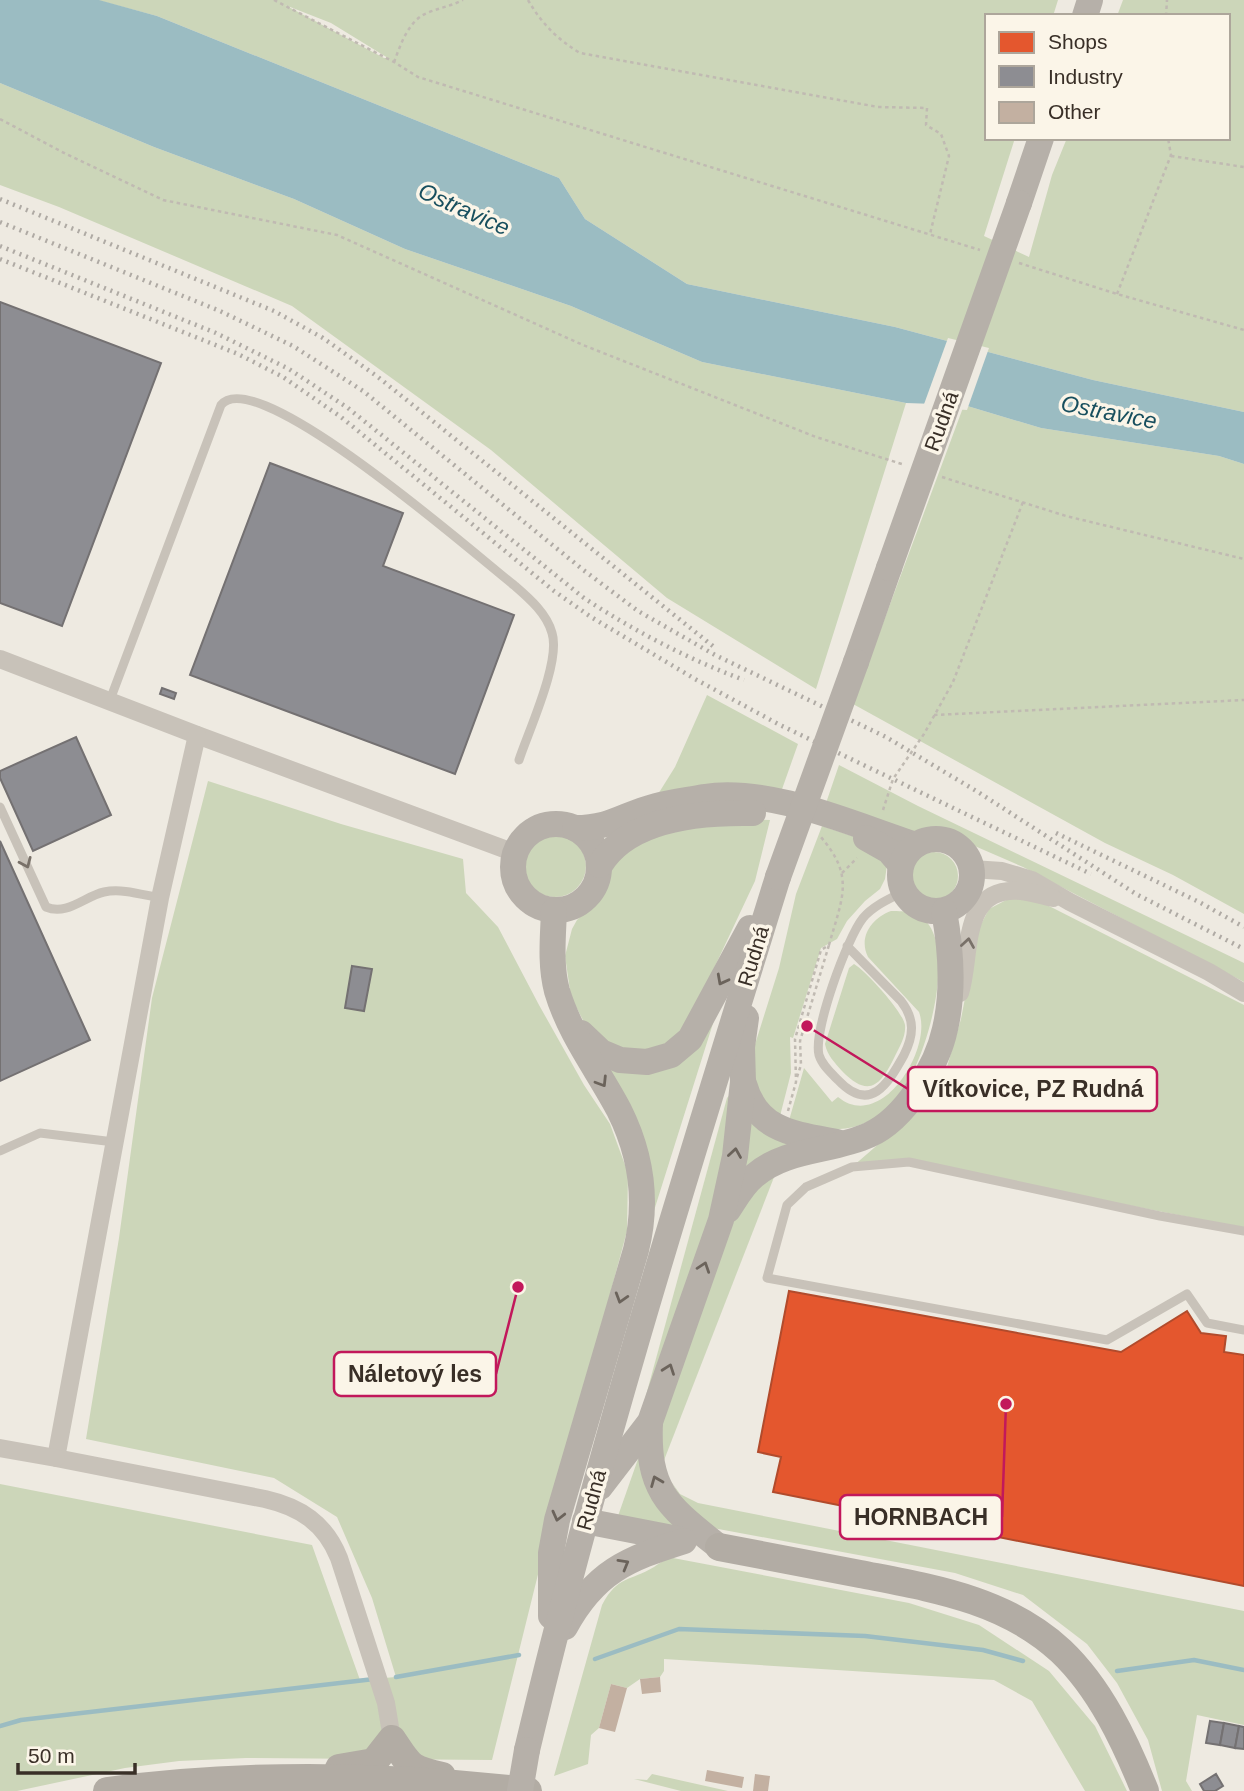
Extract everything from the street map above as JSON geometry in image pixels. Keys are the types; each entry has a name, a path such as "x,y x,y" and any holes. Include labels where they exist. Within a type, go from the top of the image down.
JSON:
{"highway":[{"path":"719,1547 952,1592 1012,1616 1049,1640 1087,1680 1115,1727 1145,1791"},
{"path":"107,1791 354,1767 374,1762 392,1739 409,1765 418,1771 506,1789"},
{"path":"219,1779 294,1776 528,1791"}],"main road":[{"name":"Rudná","path":"506,1789 527,1750 588,1510 653,1280 778,877 1040,140"},
{"path":"875,836 804,819 741,813 680,819 659,824 621,840 607,852 600,864 597,883 587,898 572,908 554,911 540,908 522,894 514,874 515,853 526,836 542,826 562,824 575,828 594,828 615,823 656,806 707,797 740,796 780,800 875,836 908,855"},
{"path":"575,828 592,843 600,864"},
{"path":"935,838 955,844 969,859 972,869 969,891 963,900 944,911 920,908 903,892 899,874 908,855 935,838"},
{"path":"570,1021 601,1052 620,1060 648,1062 671,1055 684,1045 696,1030 778,877"},
{"path":"551,1653 551,1553 557,1520 636,1250 642,1209 641,1177 633,1142 618,1108 589,1062 557,990 553,969 554,911"},
{"path":"721,1220 746,1184 763,1169 783,1159 871,1134 906,1107 926,1076 945,1032 950,972 944,911"},
{"path":"719,1547 684,1541 588,1510 650,1422 721,1220 735,1156 743,1082 742,1047 757,944"},
{"path":"743,1082 748,1100 758,1114 781,1128 814,1138 846,1143"},
{"path":"650,1422 649,1457 660,1491 676,1511 719,1547"},
{"path":"551,1653 578,1602 607,1575 639,1556 684,1541"}],"street":[{"path":"0,659 515,853"},
{"path":"55,1458 160,898 197,735"},
{"path":"972,869 995,869 1023,876 1136,937 1209,972 1244,993"},
{"path":"945,1032 961,988 972,922 983,904 997,895 1014,891 1070,902"},
{"path":"0,1448 272,1501 296,1508 314,1520 331,1540 340,1558 386,1703 392,1739"}],"lane":[{"path":"110,700 220,405 229,398 245,398 281,411 334,444 515,586 540,611 553,634 554,659 519,760"},
{"path":"0,807 43,902 52,910 60,910 103,892 125,892 160,898"},
{"path":"847,946 901,1001 912,1023 912,1038 887,1084 881,1090 868,1095 856,1095 847,1090 824,1066 818,1047 819,1030 847,946 861,921 870,911 903,892"},
{"path":"0,1151 40,1133 114,1143"},
{"path":"1244,1231 1160,1216 909,1162 852,1167 806,1187 787,1205 767,1278 1107,1340 1187,1294 1207,1323 1244,1330"}],"path":[{"path":"275,0 418,77 979,250"},
{"path":"394,62 401,41 414,22 424,14 446,9 463,0"},
{"path":"528,0 547,28 580,53 878,107 927,108 926,125 942,134 949,156 930,234"},
{"path":"0,119 163,200 337,235 583,345 817,437 907,466"},
{"path":"1117,294 1171,156 1168,140"},
{"path":"1171,156 1244,167"},
{"path":"1019,263 1244,330"},
{"path":"933,474 1066,516 1244,559"},
{"path":"842,873 875,836 893,779 925,734 953,681 1023,502"},
{"path":"934,715 1244,700"},
{"path":"781,1128 801,1065 800,1041 843,896 842,873 834,853 804,819"}],"green space":[{"path":"97,0 1058,0 1054,14 985,14 985,140 1014,140 984,236 1029,257 1052,175 1066,140 1230,140 1230,14 1118,14 1123,0 1244,0 1244,412 1093,380 895,327 687,284 585,219 559,178 157,16","holes":["285,5 331,23 388,58 384,58"]},
{"path":"0,83 154,147 294,199 405,249 571,306 702,362 906,403 816,689 667,598 491,450 292,306 59,207 0,185"},
{"path":"964,405 1041,428 1219,456 1244,464 1244,914 1173,875 1105,843 853,704"},
{"path":"707,695 798,744 781,792 655,799 675,767"},
{"path":"839,765 918,806 1244,963 1244,982 1023,867 940,831 921,831 911,836 825,806"},
{"path":"208,781 341,824 463,859 466,893 498,927 584,1085 610,1124 628,1173 627,1231 575,1425 492,1760 246,1758 179,1761 125,1768 17,1791 0,1791 0,1484 312,1545 360,1680 396,1677 372,1598 337,1517 274,1478 86,1439 119,1238 152,998"},
{"path":"747,819 770,820 755,881 685,1030 657,1051 617,1049 584,1022 571,997 565,956 577,920 604,893 615,859 636,838"},
{"path":"822,826 870,842 887,865 885,879 880,889 847,921 837,939 821,948 793,1038 790,1037 791,1073 779,1120 754,1094 752,1054 779,968 796,894"},
{"path":"549,835 561,835 577,844 584,854 584,878 577,888 561,897 549,897 538,892 529,883 524,872 524,860 529,849 538,840"},
{"path":"934,852 951,859 958,876 951,893 934,900 917,893 910,876 917,859"},
{"path":"1010,898 1040,902 1051,907 1244,1005 1244,1228 909,1162 852,1167 919,1109 947,1067 961,1019 978,930 989,909"},
{"path":"891,911 908,912 926,921 936,943 939,967 931,1022 911,1076 899,1097 886,1111 861,1125 832,1129 788,1124 804,1068 832,1102 838,1097 855,1105 871,1104 887,1095 900,1082 911,1064 921,1027 919,1012 868,957 865,950 866,936 873,923"},
{"path":"854,964 883,992 905,1025 902,1041 885,1075 873,1085 867,1086 851,1080 842,1071 829,1055 825,1044 849,968"},
{"path":"715,1017 652,1217 595,1058 620,1069"},
{"path":"732,1092 724,1181 645,1399 727,1098"},
{"path":"748,1113 806,1144 742,1172"},
{"path":"776,1172 661,1468 658,1430 734,1216 748,1191"},
{"path":"638,1459 642,1462 681,1527 618,1516"},
{"path":"670,1480 680,1494 698,1503 1244,1611 1244,1725 1197,1715 1186,1781 1192,1791 1162,1791 1148,1740 1117,1683 1087,1644 1023,1595 955,1573 713,1528 692,1516"},
{"path":"673,1558 909,1603 979,1625 1049,1671 1095,1726 1127,1791 1085,1791 1032,1701 994,1680 664,1659 664,1671 660,1677 640,1679 627,1688 611,1684 599,1728 591,1735 588,1764 554,1776 602,1605 613,1589 625,1580"},
{"path":"652,1774 728,1791 681,1791 634,1779 647,1780"}],"water":[{"name":"Ostravice","path":"0,0 99,0 157,16 559,178 585,219 687,284 895,327 1093,380 1244,412 1244,464 1219,456 1041,428 964,405 906,403 702,362 571,306 405,249 294,199 154,147 0,83"}],"pier":[{"path":"948,338 989,348 967,410 923,407"}],"building: Shops":[{"path":"789,1291 1121,1352 1187,1311 1201,1333 1226,1336 1224,1352 1244,1355 1244,1586 773,1492 781,1457 758,1452"}],"building: Industry":[{"path":"0,302 161,363 62,626 0,603"},
{"path":"270,463 403,513 383,566 514,615 455,774 190,675"},
{"path":"162,688 176,693 174,699 160,694"},
{"path":"76,737 111,815 33,851 0,778 0,771"},
{"path":"0,841 90,1040 0,1081"},
{"path":"352,966 372,969 364,1011 345,1008"},
{"path":"1210,1721 1224,1723 1220,1745 1206,1743"},
{"path":"1224,1723 1239,1726 1235,1748 1220,1745"},
{"path":"1239,1726 1244,1727 1244,1749 1235,1748"},
{"path":"1216,1774 1223,1786 1215,1791 1204,1791 1200,1784"}],"building: Other":[{"path":"660,1677 661,1692 642,1694 640,1679"},
{"path":"611,1684 627,1688 615,1732 599,1728"},
{"path":"707,1770 744,1777 742,1788 705,1781"},
{"path":"755,1774 770,1776 768,1791 753,1791"}],"waterway":[{"path":"595,1659 679,1629 865,1636 983,1650 1023,1661"},
{"path":"396,1677 519,1655"},
{"path":"1117,1671 1194,1660 1244,1670"},
{"path":"0,1726 21,1720 374,1679"}],"railway":[{"path":"0,199 274,311 323,338 378,377 714,647"},
{"path":"0,222 220,311 293,346 363,391 582,569 638,611 715,655 886,737 978,792 1136,894 1244,949"},
{"path":"0,246 216,333 289,369 348,408 584,598 662,644 744,680"},
{"path":"0,259 238,354 283,377 341,417 554,591 591,617 695,679 780,725 1091,874"},
{"path":"1056,833 1199,902 1244,927"}],"place":[{"name":"Vítkovice, PZ Rudná","path":"807,1026"},
{"name":"Náletový les","path":"518,1287"},
{"name":"HORNBACH","path":"1006,1404"}]}
